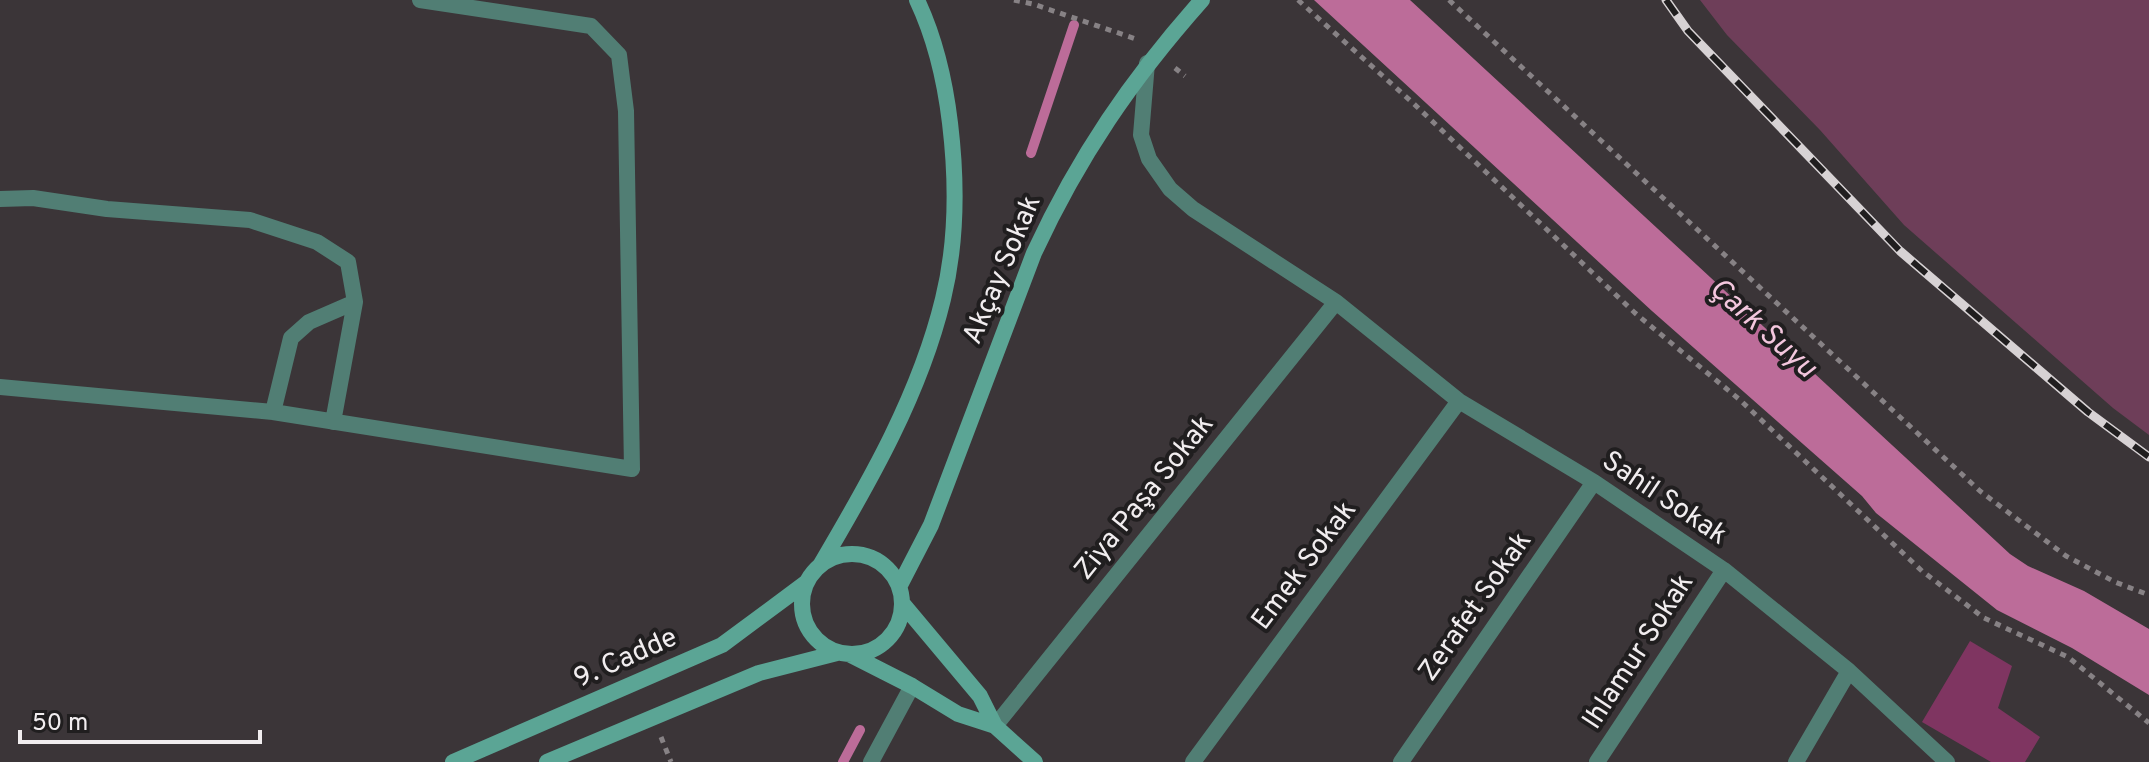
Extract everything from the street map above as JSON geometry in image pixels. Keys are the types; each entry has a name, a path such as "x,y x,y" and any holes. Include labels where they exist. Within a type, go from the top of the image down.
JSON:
{"main road":[{"name":"Akçay Sokak","path":"821,564 889,443 943,299 955,210 953,153 941,74 917,0"},
{"name":"Akçay Sokak","path":"901,595 1051,216 1108,117 1147,63 1202,0"},
{"path":"995,726 958,714 912,686 824,647 813,637 805,624 802,595 807,582 821,564 835,556 866,555 881,562 892,574 901,595 980,696 995,726 1035,762"},
{"name":"9. Cadde","path":"453,762 722,645 807,582"},
{"path":"547,762 759,673 877,648 887,640 901,616 901,595"}],"street":[{"path":"0,387 273,412 632,469 626,111 619,55 591,26 420,0"},
{"name":"Sahil Sokak","path":"1147,63 1141,135 1149,159 1170,189 1193,209 1336,302 1459,401 1594,482 1724,570 1849,671 1947,762"},
{"path":"0,199 33,198 107,209 250,220 317,242 348,262 355,302 333,422"},
{"path":"273,412 291,338 309,322 355,302"},
{"name":"Ziya Paşa Sokak","path":"995,726 1336,302"},
{"name":"Emek Sokak","path":"1193,762 1459,401"},
{"name":"Zerafet Sokak","path":"1401,762 1594,482"},
{"name":"Ihlamur Sokak","path":"1597,762 1724,570"},
{"path":"1796,762 1849,671"},
{"path":"871,762 912,686"}],"path":[{"path":"1014,0 1033,2 1138,40"},
{"path":"1298,0 1413,103 1635,313 1740,400 1922,571 1984,618 2068,657 2149,723"},
{"path":"1449,0 1980,491 2066,556 2115,582 2149,595"}],"shaded area":[{"path":"1700,0 2149,0 2149,435 2113,408 1904,225 1820,130 1727,35"}],"water":[{"name":"Çark Suyu","path":"1314,0 1410,0 2010,554 2028,566 2084,591 2149,629 2149,695 2072,648 1997,610 1876,513 1862,496 1652,311"}],"building":[{"path":"1970,641 2012,666 1998,708 2040,737 2025,762 1991,762 1922,722"}],"waterway":[{"path":"1031,153 1074,25"},
{"path":"843,762 860,730"}],"railway":[{"path":"1666,0 1688,31 1900,251 2088,412 2149,457"}]}
